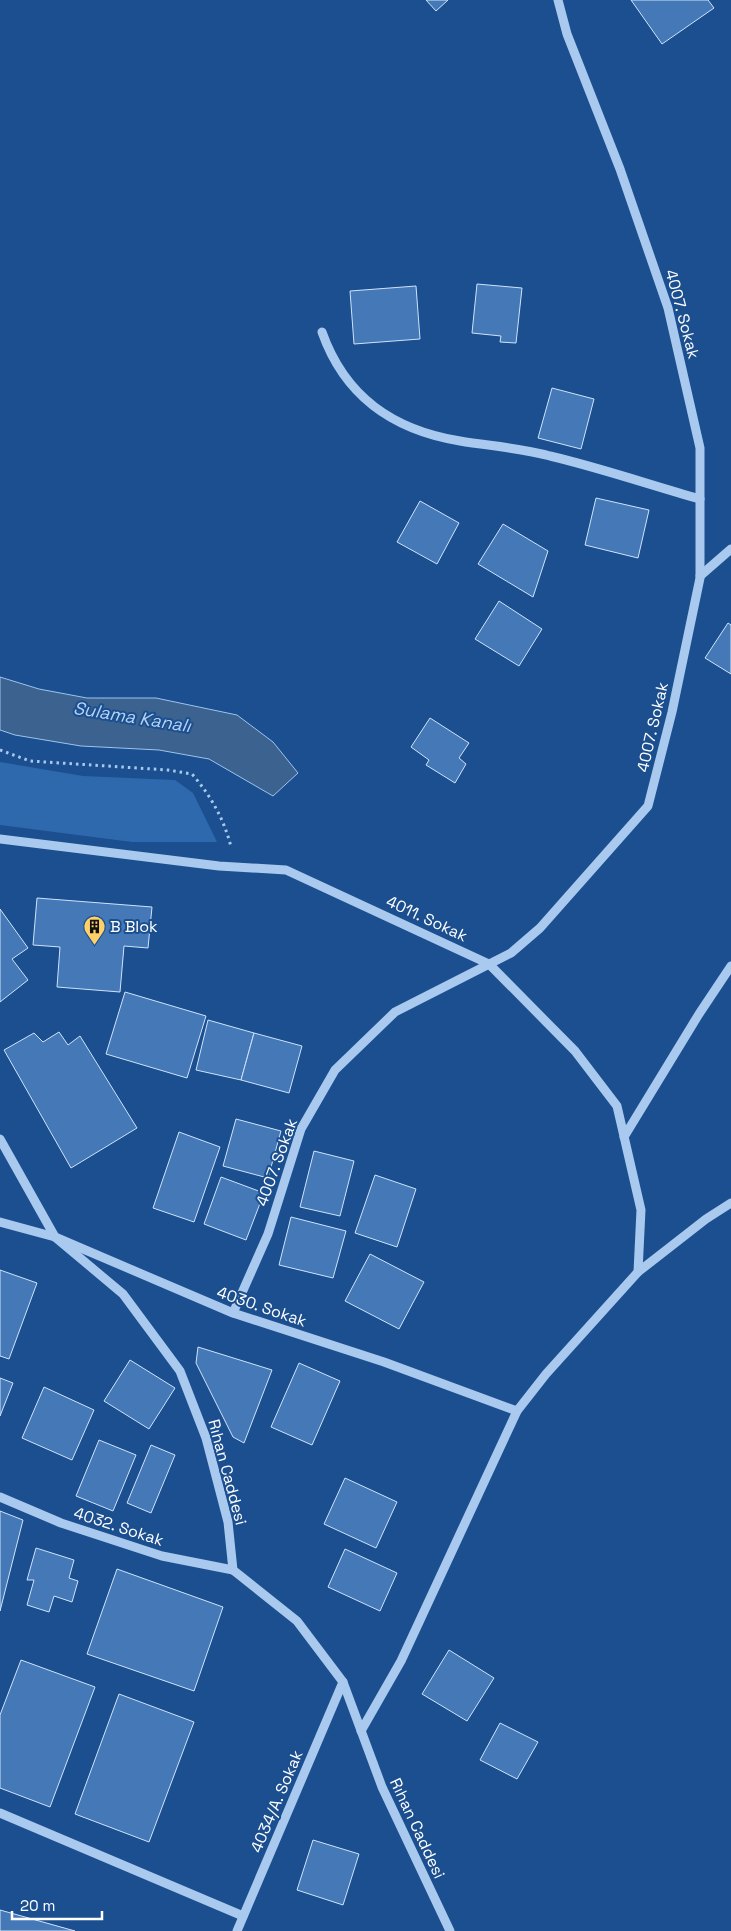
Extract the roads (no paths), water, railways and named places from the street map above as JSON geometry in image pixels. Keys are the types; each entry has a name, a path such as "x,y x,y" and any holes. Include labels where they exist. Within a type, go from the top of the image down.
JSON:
{"street":[{"name":"4007. Sokak","path":"233,1313 268,1234 301,1129 336,1070 395,1012 511,953 540,928 648,806 672,712 700,576 700,448 668,308 620,169 567,34 558,0"},
{"path":"322,332 328,348 346,379 381,413 402,425 458,441 548,455 700,499"},
{"path":"700,576 731,549"},
{"name":"4011. Sokak","path":"0,839 236,867 286,870 489,964 575,1051 617,1106 640,1210 638,1272"},
{"path":"624,1137 699,1014 731,966"},
{"name":"Rıhan Caddesi","path":"0,1140 55,1237 122,1294 180,1372 206,1438 228,1522 233,1570 297,1621 343,1682 382,1787 450,1931"},
{"path":"361,1731 401,1661 517,1411 546,1374 638,1272 706,1219 731,1203"},
{"name":"4030. Sokak","path":"0,1222 55,1237 233,1313 384,1362 517,1411"},
{"name":"4032. Sokak","path":"0,1497 61,1523 162,1556 233,1570"},
{"name":"4034/A. Sokak","path":"237,1931 343,1682"},
{"path":"0,1813 243,1916"}],"water":[{"name":"Sulama Kanalı","path":"0,677 39,689 87,698 156,698 237,715 273,742 298,773 273,796 209,759 159,750 81,746 15,735 0,730"}],"place":[{"name":"B Blok","path":"94,945"}]}
